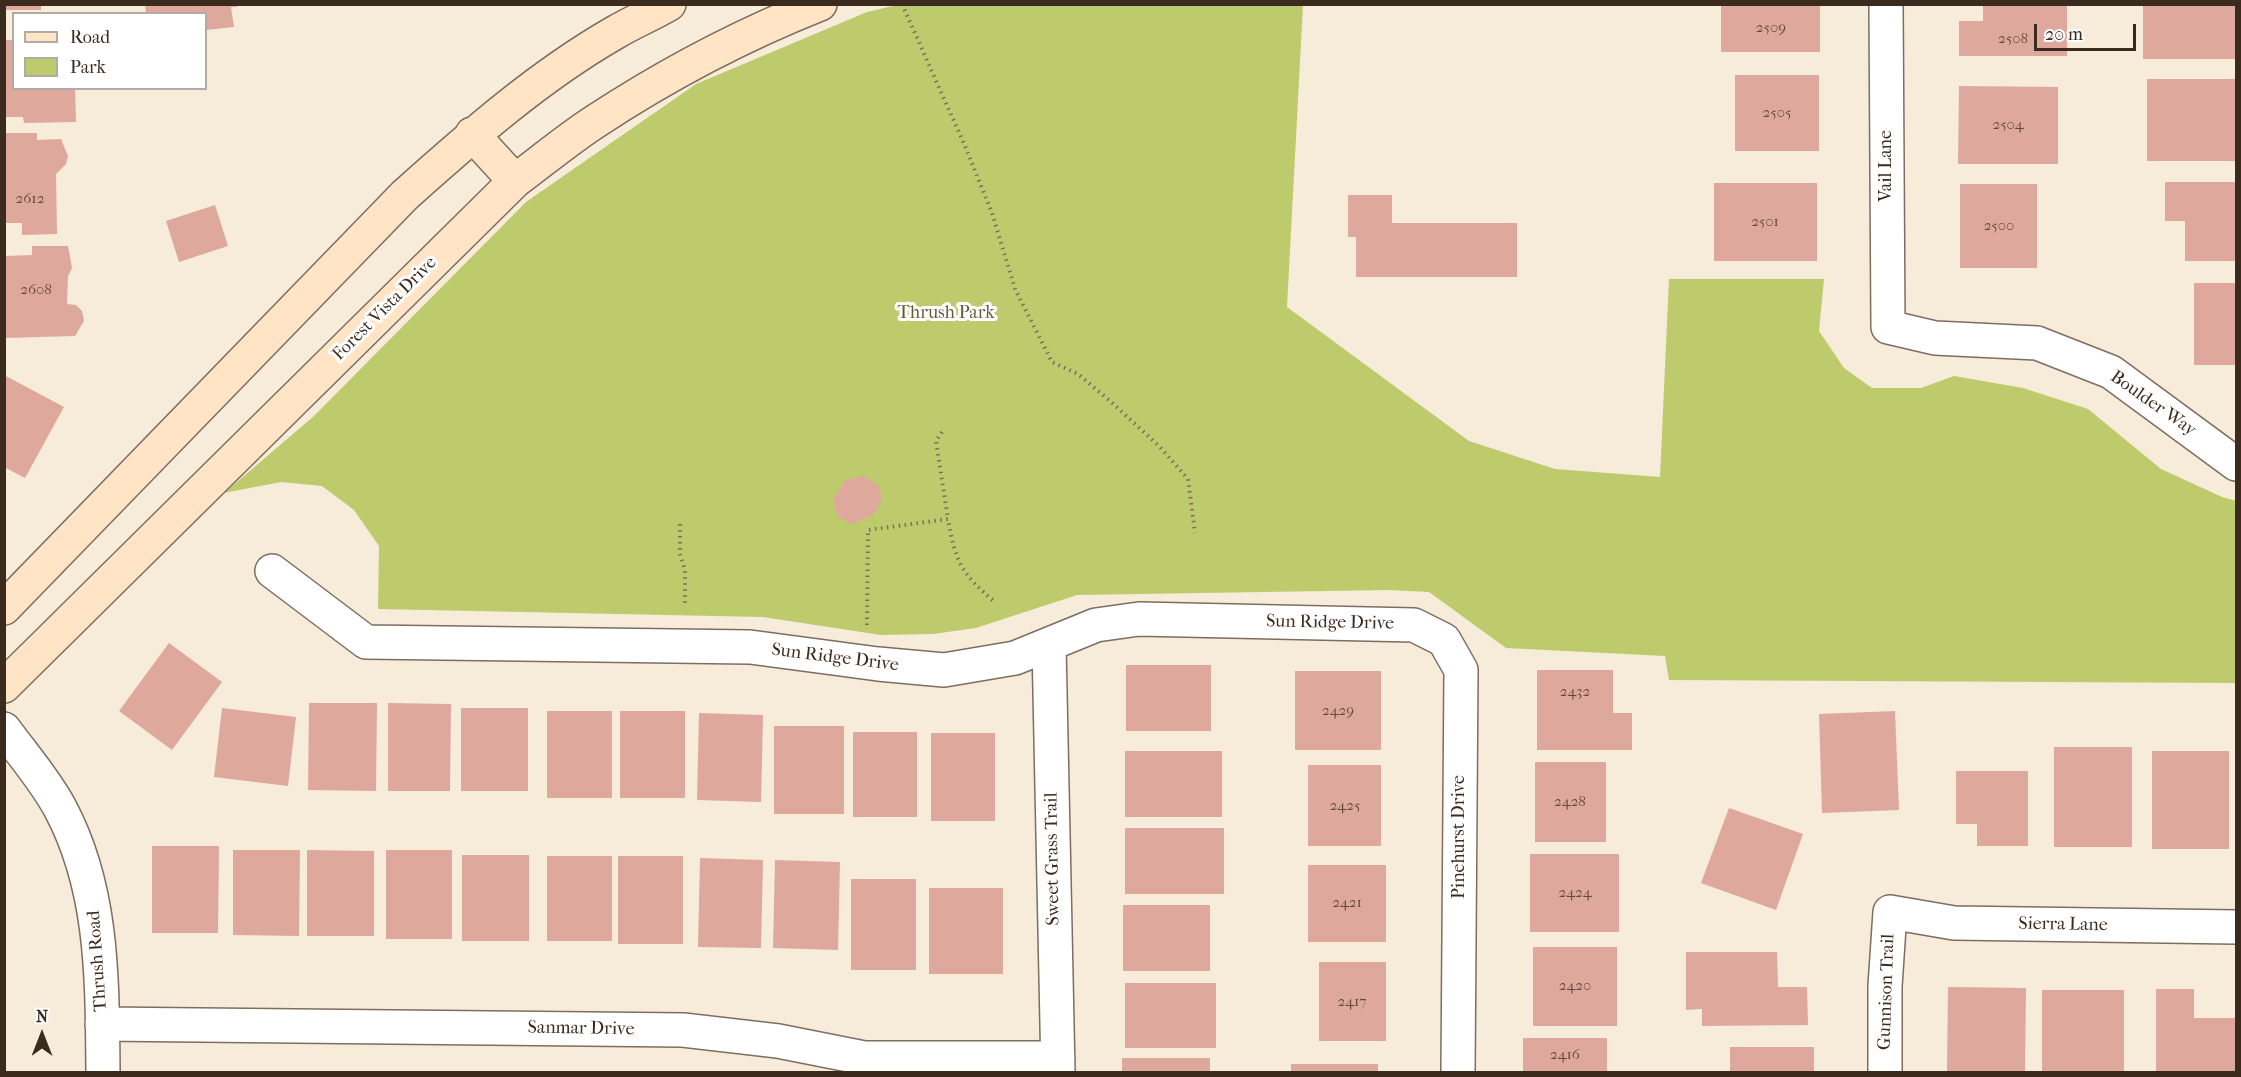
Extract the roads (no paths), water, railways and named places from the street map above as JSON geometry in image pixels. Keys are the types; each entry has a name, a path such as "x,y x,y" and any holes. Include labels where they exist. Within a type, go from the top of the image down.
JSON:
{"main road":[{"path":"4,608 405,195 472,134 547,77 605,38 669,4"},
{"name":"Forest Vista Drive","path":"4,686 515,181 595,122 674,73 820,4"},
{"path":"472,134 515,181"}],"street":[{"name":"Vail Lane","path":"1886,4 1888,327"},
{"name":"Boulder Way","path":"1888,327 1935,338 2037,343 2111,372 2236,464"},
{"name":"Sun Ridge Drive","path":"272,571 366,642 750,647 878,664 944,670 1015,658 1096,625 1139,619 1414,625"},
{"name":"Pinehurst Drive","path":"1414,625 1444,640 1461,670 1458,1072"},
{"name":"Sweet Grass Trail","path":"1048,645 1058,1066"},
{"name":"Thrush Road","path":"4,729 60,806 78,845 89,881 100,950 103,1072"},
{"name":"Sierra Lane","path":"1890,912 1954,923 2236,927"},
{"name":"Gunnison Trail","path":"1886,1072 1885,986 1890,912"},
{"name":"Sanmar Drive","path":"102,1024 683,1030 778,1041 864,1059 1058,1066"}],"park label":[{"name":"Thrush Park","path":"946,314"}]}
